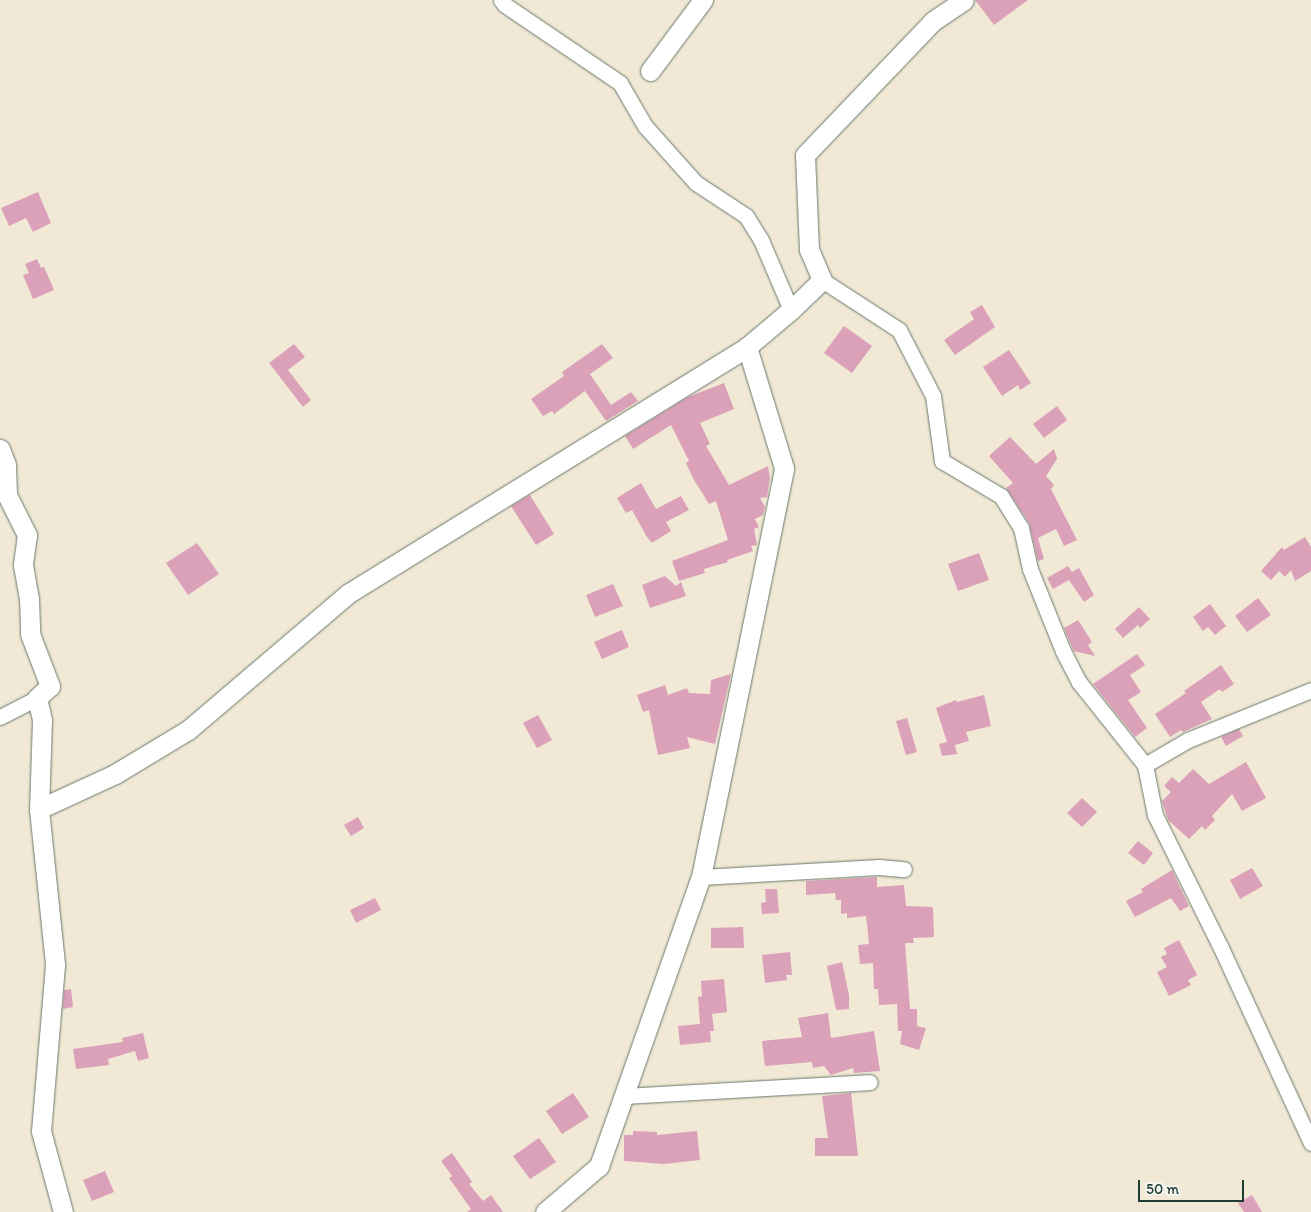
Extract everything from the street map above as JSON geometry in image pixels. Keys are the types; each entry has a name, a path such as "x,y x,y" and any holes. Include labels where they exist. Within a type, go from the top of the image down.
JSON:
{"street":[{"path":"501,0 505,5 620,83 645,126 696,183 746,216 798,304"},
{"path":"650,72 704,0"},
{"path":"964,0 933,21 805,155 809,250 822,280 899,330 933,396 942,461 1001,496 1021,528 1030,569 1063,651 1079,682 1145,765 1154,815 1221,948 1311,1143"},
{"path":"39,809 115,774 188,730 349,592 747,346 798,304 822,280"},
{"path":"545,1212 599,1166 622,1096 701,877 784,468 747,346"},
{"path":"0,449 6,465 8,495 28,535 22,565 29,598 30,634 50,686 37,698 0,717"},
{"path":"1145,765 1188,740 1311,690"},
{"path":"37,698 42,720 39,809 55,966 41,1131 63,1212"},
{"path":"701,877 879,867 904,869"},
{"path":"622,1096 870,1082"}],"building":[{"path":"975,0 1028,0 994,25"},
{"path":"38,192 51,223 33,232 26,218 9,226 1,208"},
{"path":"37,259 41,268 44,267 54,290 33,299 23,275 29,273 25,264"},
{"path":"982,305 995,327 955,355 944,340 974,319 970,312"},
{"path":"844,326 872,346 852,373 824,353"},
{"path":"294,344 305,357 288,370 311,400 303,407 269,363"},
{"path":"602,344 613,358 590,374 611,405 631,392 638,401 606,421 585,391 554,414 552,411 543,416 531,399 564,376 562,372"},
{"path":"1009,350 1031,383 1020,390 1018,385 1002,396 983,367"},
{"path":"724,383 734,409 700,423 710,444 706,446 729,485 768,466 770,478 767,497 760,498 765,507 763,515 755,519 759,527 754,529 757,545 751,546 753,551 727,560 728,562 704,569 705,573 679,581 672,561 728,540 716,501 709,504 694,480 686,463 689,461 671,425 633,449 625,436 688,397"},
{"path":"1057,406 1067,420 1044,438 1033,424"},
{"path":"1010,437 1036,464 1054,449 1057,459 1046,476 1054,485 1051,489 1077,540 1064,546 1056,529 1038,538 1044,559 1038,561 1029,523 1006,488 1013,483 989,456"},
{"path":"641,483 656,509 681,496 689,510 666,522 671,531 652,543 632,510 626,513 617,498"},
{"path":"530,495 554,534 536,545 511,506"},
{"path":"1305,537 1311,547 1311,571 1295,581 1291,570 1285,577 1279,571 1271,580 1261,571 1282,547 1284,550"},
{"path":"197,543 219,574 188,595 166,563"},
{"path":"979,553 989,580 958,591 948,564"},
{"path":"1068,566 1072,572 1079,568 1094,595 1084,602 1069,580 1053,589 1047,578"},
{"path":"665,576 676,586 681,582 686,596 650,608 642,585"},
{"path":"613,584 623,606 595,617 586,595"},
{"path":"1258,598 1271,615 1247,632 1235,616"},
{"path":"1210,604 1226,626 1215,635 1208,627 1203,631 1193,617"},
{"path":"1139,607 1150,619 1140,628 1138,625 1123,638 1115,629"},
{"path":"1078,620 1092,642 1088,645 1095,656 1074,651 1072,647 1064,628"},
{"path":"622,630 629,647 602,659 594,642"},
{"path":"1137,654 1145,665 1130,675 1141,692 1128,700 1147,728 1135,737 1093,684"},
{"path":"1221,665 1234,684 1222,692 1220,689 1201,702 1212,719 1183,732 1181,730 1170,737 1155,714 1186,693 1184,691"},
{"path":"731,674 715,744 687,737 690,748 658,755 649,710 643,712 637,695 665,685 668,695 687,688 689,693 710,694 711,680"},
{"path":"984,695 991,726 966,732 969,741 955,745 957,754 942,756 939,744 947,742 936,708 956,700 957,702"},
{"path":"538,715 552,740 537,748 523,723"},
{"path":"907,718 917,752 906,755 896,721"},
{"path":"1239,729 1243,736 1226,746 1221,737"},
{"path":"1246,762 1266,798 1242,811 1232,794 1212,816 1215,820 1205,830 1202,826 1189,839 1168,820 1162,801 1171,792 1164,786 1172,777 1179,783 1193,769 1209,784"},
{"path":"1082,798 1097,812 1082,827 1067,813"},
{"path":"358,817 364,828 351,836 344,825"},
{"path":"1138,841 1153,853 1144,865 1128,853"},
{"path":"1252,868 1263,886 1240,899 1230,880"},
{"path":"1172,870 1189,906 1180,911 1171,898 1135,917 1126,901 1143,892 1141,889"},
{"path":"877,877 877,887 904,885 906,906 933,907 934,937 913,938 914,943 905,943 910,1009 917,1009 917,1026 926,1028 919,1050 900,1044 902,1031 898,1031 897,1004 879,1005 878,989 874,989 873,963 860,964 858,945 869,944 866,916 847,918 847,913 841,914 841,900 836,900 835,893 806,895 806,881"},
{"path":"765,889 777,889 779,913 762,914 761,903 766,902"},
{"path":"375,898 381,910 356,923 350,910"},
{"path":"743,927 744,948 711,948 711,928"},
{"path":"1179,940 1197,975 1188,980 1191,985 1169,996 1157,972 1167,967 1161,957 1167,954 1164,948"},
{"path":"790,952 792,975 786,975 787,980 765,983 762,955"},
{"path":"842,962 849,995 849,1009 836,1010 827,966"},
{"path":"724,979 727,1012 712,1014 714,1031 710,1031 711,1042 680,1045 678,1026 700,1024 698,997 702,996 701,981"},
{"path":"71,989 73,1007 63,1009 64,990"},
{"path":"828,1013 831,1038 874,1031 880,1071 854,1073 853,1068 831,1075 824,1066 813,1068 812,1062 765,1066 762,1041 802,1037 798,1018"},
{"path":"143,1033 149,1058 138,1061 135,1051 108,1059 109,1065 76,1069 73,1049 123,1042 122,1038"},
{"path":"573,1093 589,1117 562,1134 546,1111"},
{"path":"851,1093 858,1156 815,1156 815,1138 828,1138 822,1096"},
{"path":"633,1131 657,1132 657,1135 697,1131 700,1160 664,1164 624,1161 624,1135 633,1135"},
{"path":"539,1138 556,1162 530,1179 513,1156"},
{"path":"452,1153 472,1182 469,1184 483,1201 491,1195 503,1212 467,1212 471,1209 449,1178 452,1176 441,1161"},
{"path":"105,1171 114,1192 92,1201 83,1180"},
{"path":"1252,1195 1262,1212 1244,1212 1238,1203"}]}
